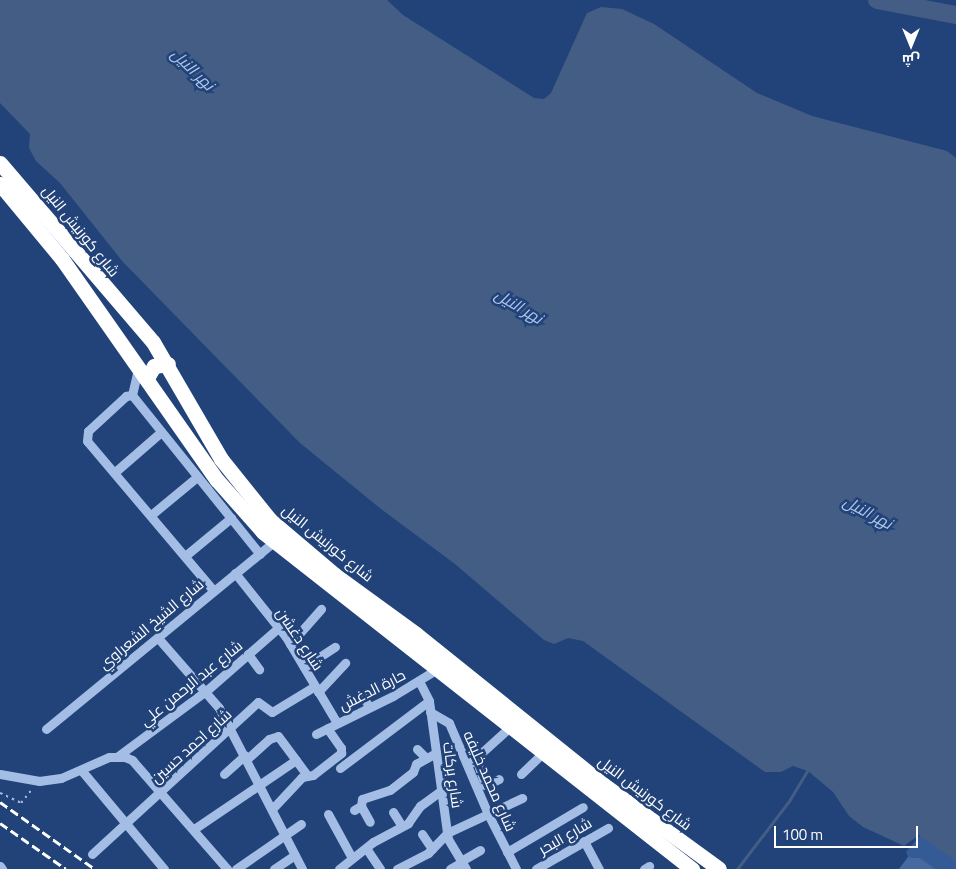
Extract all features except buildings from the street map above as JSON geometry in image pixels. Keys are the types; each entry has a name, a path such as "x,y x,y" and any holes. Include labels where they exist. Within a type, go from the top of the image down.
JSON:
{"highway":[{"name":"شارع كورنيش النيل","path":"0,162 146,334 168,364 221,459 245,492 282,531 604,785 719,869"},
{"name":"شارع كورنيش النيل","path":"0,184 62,259 217,480 274,542 439,668 692,869"},
{"path":"128,352 142,348 146,334"},
{"path":"147,378 154,366 168,364"}],"street":[{"path":"138,365 132,395 260,554"},
{"path":"132,395 126,396 90,428 86,436 213,590"},
{"path":"116,472 161,432"},
{"path":"151,515 197,477"},
{"path":"185,556 231,518"},
{"name":"شارع الشيخ الشعراوي","path":"46,728 274,542"},
{"name":"شارع دغشن","path":"235,573 290,644 337,723"},
{"path":"290,644 322,609"},
{"name":"شارع عبد الرحمن علي","path":"40,781 82,771 118,756 206,691 278,628"},
{"path":"158,638 206,691 232,729 302,869"},
{"path":"304,667 335,646"},
{"path":"248,654 259,669"},
{"path":"317,689 345,663"},
{"name":"حارة الدغش","path":"316,734 420,681 439,668"},
{"name":"شارع بركات","path":"420,681 429,701 447,833 463,864"},
{"name":"شارع احمد حسين","path":"92,854 232,729 258,702 272,712 317,689"},
{"path":"362,695 369,706"},
{"path":"340,768 429,701"},
{"name":"شارع محمد خليفه","path":"430,712 447,720 488,814 516,869"},
{"path":"468,765 511,726"},
{"path":"273,808 307,775 313,775 341,753 341,748 328,728"},
{"path":"224,774 275,736 307,775"},
{"path":"417,749 426,758"},
{"path":"370,822 358,808 362,799 390,790 426,758 436,752"},
{"path":"521,774 544,752"},
{"path":"118,756 132,760 227,869"},
{"path":"476,758 485,785 500,779"},
{"path":"194,829 296,760"},
{"path":"82,771 164,869"},
{"path":"0,774 40,781"},
{"path":"340,869 352,858 400,825 408,823 420,806 441,791"},
{"path":"397,869 432,849 447,833 522,798"},
{"path":"507,852 583,808"},
{"path":"393,812 400,825"},
{"path":"328,814 352,858"},
{"path":"236,869 301,824"},
{"name":"شارع البحر","path":"536,869 608,828"},
{"path":"422,834 432,849"},
{"path":"584,841 599,869"},
{"path":"366,848 380,869"},
{"path":"450,869 463,864 480,850"},
{"path":"274,869 295,855"}],"path":[{"path":"0,793 21,803 40,781"}],"shaded area":[{"path":"933,820 956,839 956,869 930,869 920,858 908,857 906,852"}],"water":[{"name":"نهر النيل","path":"0,0 387,0 403,15 534,98 544,99 551,93 587,13 601,7 622,9 654,24 757,93 812,116 947,151 956,158 956,861 919,835 904,846 863,827 849,816 833,792 808,771 793,766 781,772 765,772 583,641 568,638 554,644 544,640 455,564 381,509 300,443 123,262 60,183 36,161 29,148 30,134 0,103"}],"waterway":[{"path":"877,0 956,15"},
{"path":"737,869 789,801 809,768"}],"railway":[{"path":"0,802 95,869"},
{"path":"0,823 66,869"}]}
